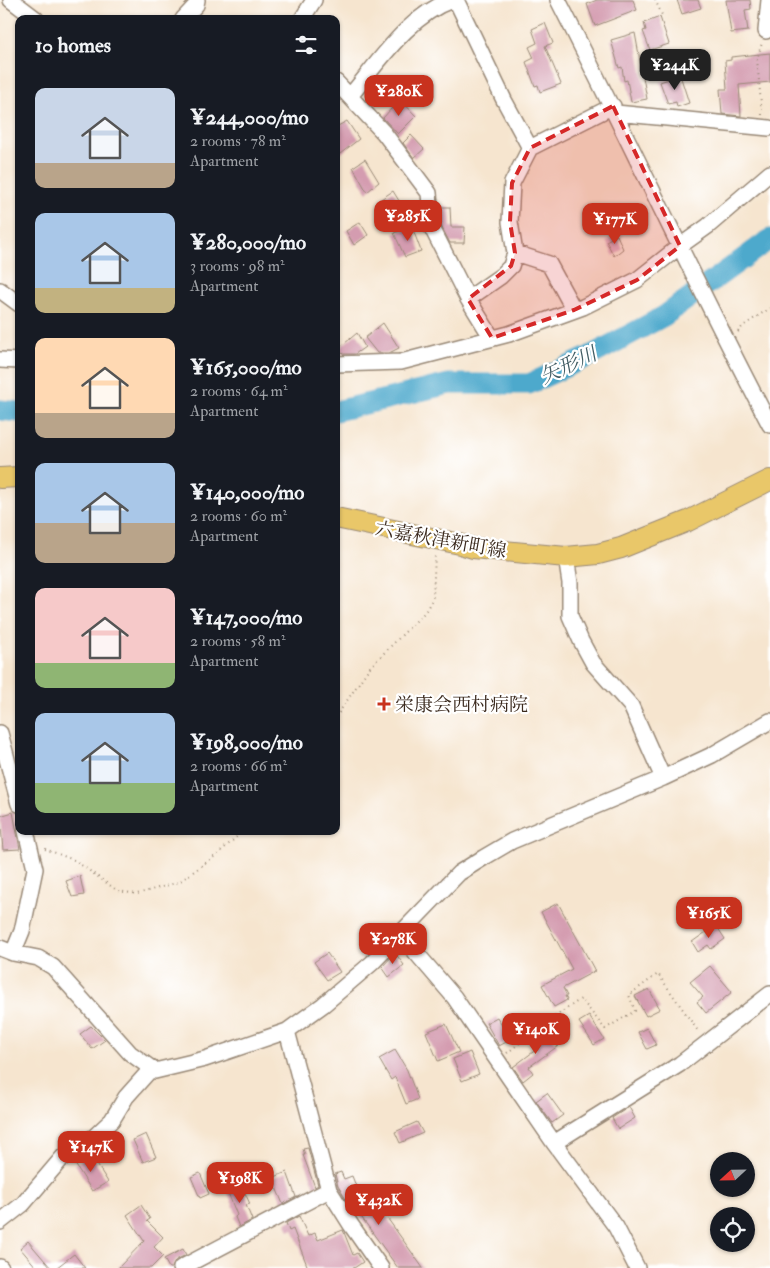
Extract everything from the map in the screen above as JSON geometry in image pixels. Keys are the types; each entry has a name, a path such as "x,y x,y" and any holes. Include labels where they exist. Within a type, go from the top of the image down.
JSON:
{"main road":[{"path":"0,478 15,476"},
{"name":"六嘉秋津新町線","path":"340,519 473,548 566,557 598,554 621,548 688,521 770,480"}],"street":[{"path":"11,0 31,15"},
{"path":"187,15 196,5 197,0"},
{"path":"305,15 314,0"},
{"path":"350,96 411,23 438,5 452,0"},
{"path":"456,0 530,148"},
{"path":"558,0 614,109 727,344 770,425"},
{"path":"766,31 769,0"},
{"path":"340,86 384,133 429,193 432,228 468,299 492,338"},
{"path":"468,299 501,276 511,266 515,253 510,222 512,183 530,148 614,109 766,128"},
{"path":"340,364 402,362 509,334 574,310 637,280 708,226 770,173"},
{"path":"515,253 549,264 574,310"},
{"path":"0,290 15,300"},
{"path":"0,360 15,361"},
{"path":"566,557 570,583 570,616 580,641 593,663 631,706 663,778"},
{"path":"28,837 35,870 22,931 6,950 38,958 53,967 130,1053 155,1071 205,1059 287,1031 323,1005 365,969 459,873 512,842 663,778 712,755 770,721"},
{"path":"0,733 15,789"},
{"path":"400,934 454,997 554,1143 616,1227 637,1268"},
{"path":"554,1143 680,1064 770,994"},
{"path":"287,1031 329,1190 381,1268"},
{"path":"0,1222 23,1204 63,1157 94,1138 112,1120 126,1098 151,1069"},
{"path":"181,1268 329,1190"}],"path":[{"path":"655,0 663,17"},
{"path":"766,31 757,59 766,128"},
{"path":"727,344 743,326 770,308"},
{"path":"340,711 369,668 425,612 433,598 436,540"},
{"path":"28,837 74,860 118,891 137,894 179,882 218,854 239,835"},
{"path":"498,1061 541,1026 581,999 605,1029 635,1011 629,995 658,974 707,1044"}],"highlighted area":[{"path":"613,106 680,246 637,280 574,310 492,338 468,299 511,266 515,253 510,222 512,183 530,148"}],"building":[{"path":"597,0 633,0 637,10 595,26 587,4"},
{"path":"677,0 698,0 701,8 682,14"},
{"path":"726,0 750,0 751,9 745,10 748,31 731,33"},
{"path":"660,17 669,44 650,50 643,31 646,30 644,23"},
{"path":"545,23 553,43 545,46 561,84 540,92 538,85 535,86 526,62 534,58 529,47 537,43 532,29"},
{"path":"635,33 647,99 631,102 627,80 624,81 622,67 619,68 611,40"},
{"path":"770,53 770,82 739,85 741,116 722,114 720,89 727,89 725,61 731,60 731,57"},
{"path":"680,75 689,103 677,107 676,102 668,104 660,82"},
{"path":"400,99 416,116 398,134 383,118"},
{"path":"347,121 359,139 340,154 340,125"},
{"path":"411,135 424,149 414,158 403,143"},
{"path":"365,159 379,182 367,192 353,167"},
{"path":"393,191 404,209 392,218 381,199"},
{"path":"440,207 450,207 451,227 465,227 464,243 450,243 441,226"},
{"path":"360,222 368,235 354,245 346,231"},
{"path":"412,227 421,251 405,257 394,233"},
{"path":"617,235 623,249 614,256 606,241"},
{"path":"383,323 399,348 389,353 377,353 365,338"},
{"path":"357,333 365,347 355,354 343,354 340,351 340,347"},
{"path":"13,812 15,835 17,835 20,849 3,850 0,816"},
{"path":"80,876 84,895 72,897 66,881"},
{"path":"558,903 595,971 563,988 567,1000 554,1007 542,985 572,969 541,912"},
{"path":"716,925 725,939 711,949 708,945 698,952 692,942"},
{"path":"327,953 340,972 327,980 314,962"},
{"path":"395,953 404,965 389,977 382,967"},
{"path":"710,966 732,992 706,1013 697,1002 703,997 690,982"},
{"path":"649,989 660,1009 646,1016 635,996"},
{"path":"589,1016 604,1039 594,1045 579,1022"},
{"path":"497,1017 510,1040 499,1046 486,1023"},
{"path":"446,1024 459,1052 438,1061 426,1032"},
{"path":"91,1026 105,1040 92,1049 80,1034"},
{"path":"647,1028 656,1045 647,1049 638,1032"},
{"path":"547,1030 558,1046 529,1067 533,1073 523,1081 513,1067 537,1049 532,1042"},
{"path":"395,1050 407,1070 418,1099 406,1104 395,1077 391,1080 379,1059"},
{"path":"470,1052 479,1074 462,1081 453,1059"},
{"path":"547,1093 563,1115 552,1123 536,1101"},
{"path":"629,1107 635,1118 618,1129 612,1118"},
{"path":"417,1122 423,1133 400,1143 395,1132"},
{"path":"146,1134 156,1157 143,1162 133,1140"},
{"path":"308,1148 318,1185 315,1187 303,1155 305,1155 303,1149"},
{"path":"91,1155 108,1182 92,1191 75,1164"},
{"path":"287,1172 296,1197 283,1204 272,1178"},
{"path":"341,1172 344,1179 352,1176 368,1217 380,1208 423,1268 398,1268 354,1207 351,1208 338,1186 335,1174"},
{"path":"200,1173 209,1194 200,1198 191,1177"},
{"path":"240,1182 250,1204 246,1205 252,1220 239,1227 235,1217 237,1215 226,1188"},
{"path":"141,1205 150,1219 147,1221 163,1237 154,1247 163,1256 151,1268 118,1268 144,1241 127,1215"},
{"path":"299,1216 308,1236 315,1233 318,1240 343,1230 353,1255 357,1253 363,1262 354,1268 308,1268 293,1229 289,1231 286,1223"},
{"path":"28,1241 51,1268 37,1268 20,1248"},
{"path":"183,1249 186,1255 176,1260 172,1268 169,1268 164,1259"},
{"path":"74,1254 85,1268 56,1268"}],"waterway":[{"name":"矢形川","path":"340,410 449,384 529,384 590,356 664,316 770,239"},
{"name":"矢形川","path":"0,410 15,412"}],"place":[{"name":"栄康会西村病院","path":"384,704"}]}
